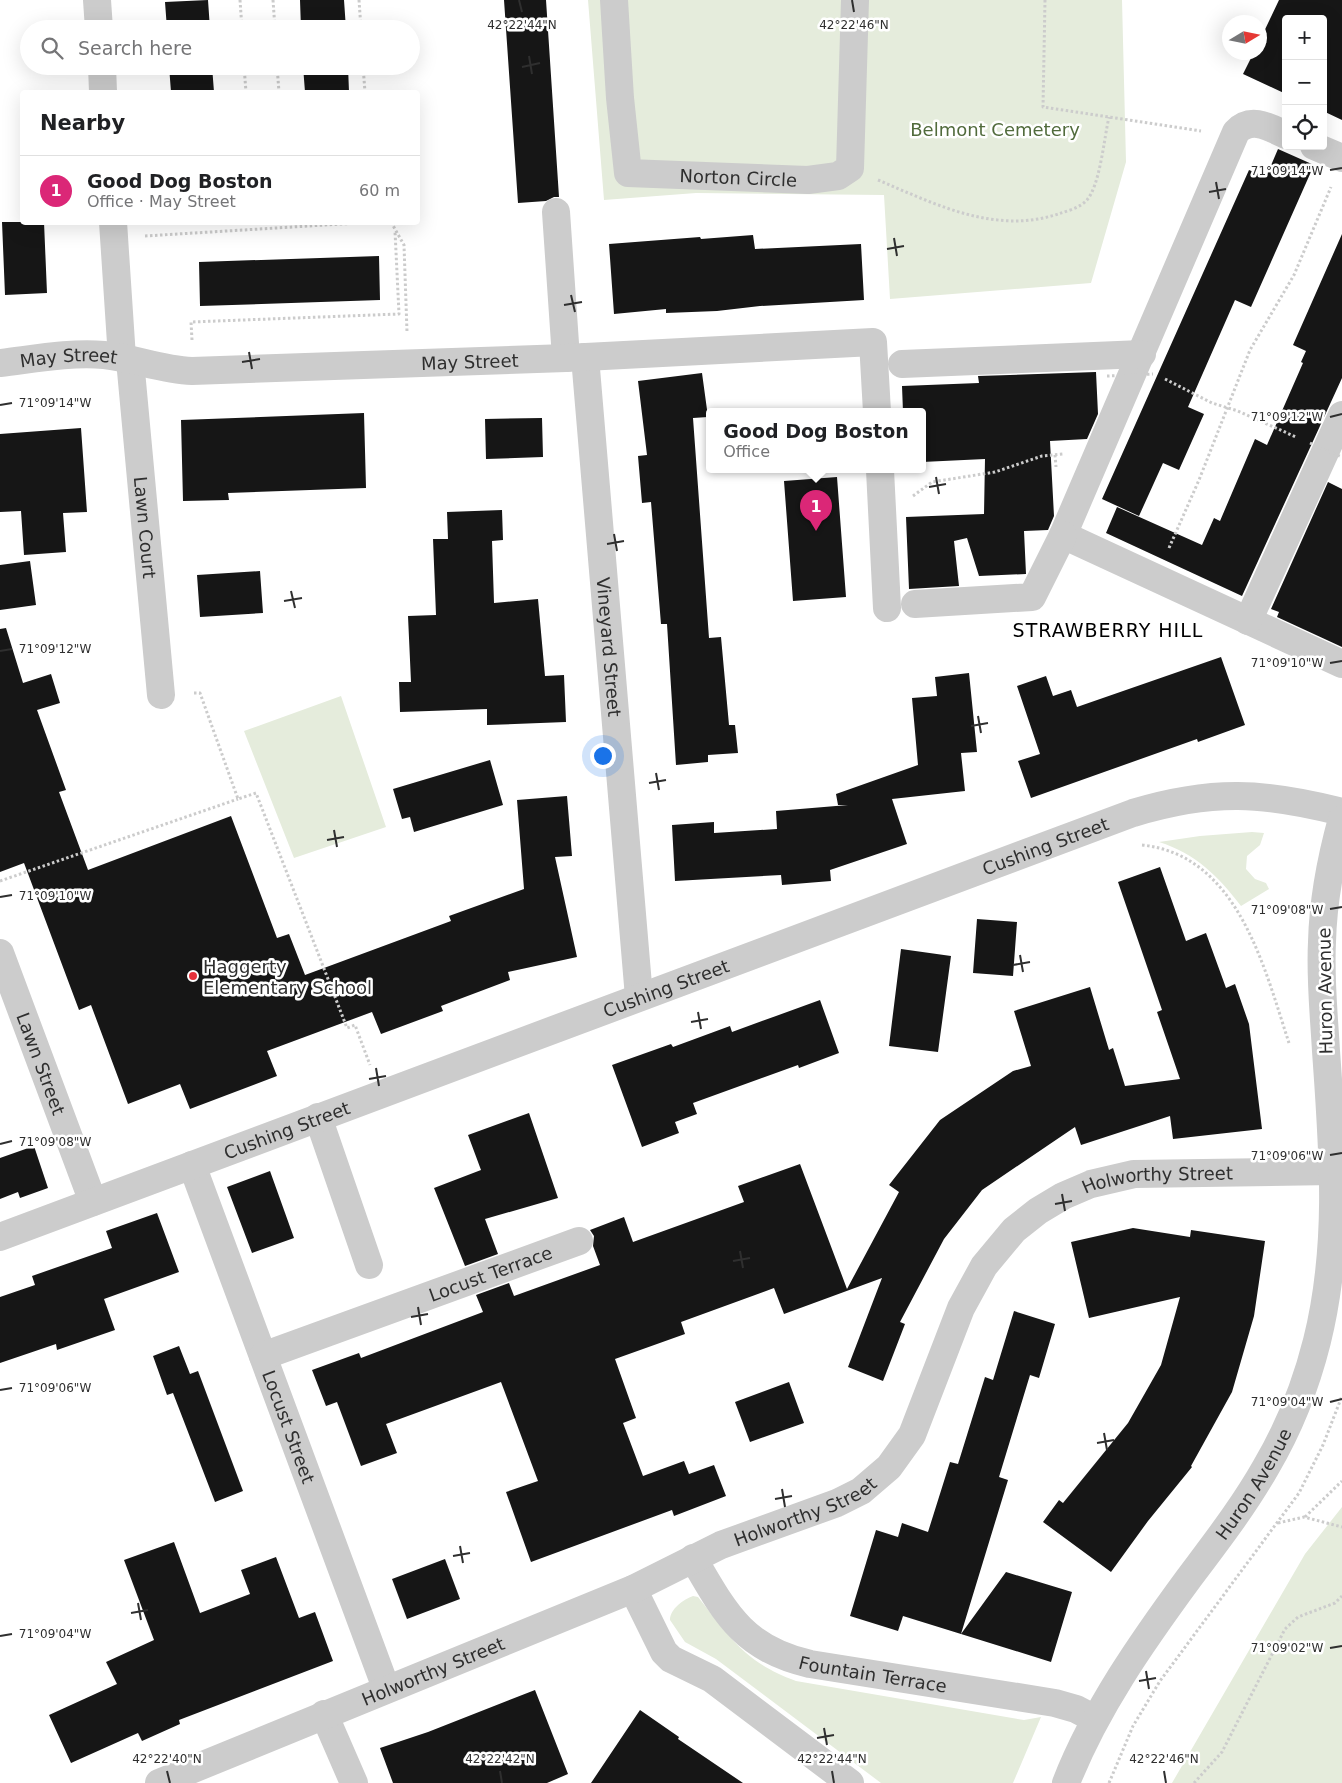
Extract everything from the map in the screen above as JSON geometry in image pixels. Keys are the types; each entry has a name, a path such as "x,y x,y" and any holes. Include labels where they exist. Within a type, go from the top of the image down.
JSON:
{"street":[{"path":"97,0 98,20"},
{"name":"Norton Circle","path":"614,0 620,98 628,173 808,180 838,176 850,168"},
{"path":"850,168 855,0"},
{"path":"102,75 103,90"},
{"path":"915,604 1032,597 1147,364 1234,135 1242,126 1254,123 1282,134"},
{"path":"1318,150 1338,169"},
{"name":"Vineyard Street","path":"556,212 575,357 638,997"},
{"path":"113,225 126,359"},
{"name":"May Street","path":"0,363 82,355 126,359 166,369 192,372 575,357 873,342 877,408"},
{"name":"Lawn Court","path":"126,359 161,695"},
{"path":"902,364 1147,364"},
{"path":"1248,621 1342,415"},
{"path":"880,473 887,608"},
{"path":"1063,535 1342,664"},
{"name":"Cushing Street","path":"0,1237 1084,830 1154,807 1211,797 1269,796 1342,812"},
{"name":"Huron Avenue","path":"1066,1783 1095,1719 1148,1636 1253,1488 1275,1451 1297,1403 1314,1350 1329,1285 1333,1246 1333,1170 1321,980 1322,941 1326,893 1342,819"},
{"name":"Lawn Street","path":"0,953 94,1202"},
{"path":"318,1117 369,1265"},
{"name":"Locust Street","path":"192,1165 386,1688"},
{"name":"Holworthy Street","path":"159,1783 386,1688 633,1589 721,1544 850,1497 865,1488 889,1467 905,1446 918,1422 961,1308 976,1279 1009,1235 1051,1202 1091,1184 1134,1174 1333,1170"},
{"name":"Locust Terrace","path":"263,1356 579,1241"},
{"name":"Fountain Terrace","path":"693,1558 716,1598 734,1623 756,1642 782,1656 810,1664 1055,1703 1076,1709 1095,1719"},
{"path":"633,1589 664,1652 672,1659 712,1680 850,1783"},
{"path":"324,1714 354,1783"}],"path":[{"path":"240,0 241,20"},
{"path":"272,0 274,20"},
{"path":"359,0 360,20"},
{"path":"1045,0 1043,107 1234,135"},
{"path":"245,75 246,90"},
{"path":"278,75 279,90"},
{"path":"364,75 365,90"},
{"path":"850,168 944,207 992,221 1021,222 1051,216 1086,201 1094,188 1109,117"},
{"path":"1166,554 1258,335 1301,260 1338,169"},
{"path":"254,225 255,229"},
{"path":"142,236 289,225"},
{"path":"392,225 404,245 407,335"},
{"path":"192,344 191,322 398,314 395,230"},
{"path":"1107,376 1147,364"},
{"path":"1161,377 1212,404 1228,408 1293,436"},
{"path":"1310,443 1342,458"},
{"path":"907,501 932,482 981,475 1042,456 1065,454"},
{"path":"161,695 200,693 238,799"},
{"path":"0,881 256,793 347,1028 355,1025 371,1068"},
{"path":"1137,845 1157,847 1179,854 1198,866 1224,892 1239,913 1253,941 1289,1043"},
{"path":"1109,1783 1133,1726 1160,1681 1278,1523 1313,1468 1342,1396"},
{"path":"1304,1517 1342,1481"},
{"path":"1278,1523 1304,1517 1342,1528"},
{"path":"1194,1783 1222,1752 1285,1629 1298,1617 1335,1603 1342,1596"}],"green space":[{"name":"Belmont Cemetery","path":"588,0 1122,0 1126,162 1091,283 890,299 884,195 696,193 604,200"},
{"path":"341,696 386,827 294,858 244,731"},
{"path":"1252,832 1264,833 1260,845 1247,856 1246,869 1255,879 1266,883 1269,889 1241,906 1224,885 1205,867 1184,853 1159,842 1200,836"},
{"path":"1342,1507 1342,1783 1172,1783 1305,1554"},
{"path":"693,1596 698,1597 730,1637 751,1657 778,1674 796,1681 1024,1720 1041,1717 1013,1783 881,1783 716,1659 685,1642 670,1620 672,1612 678,1605"}],"building":[{"path":"208,0 209,20 166,20 165,2"},
{"path":"300,0 344,0 345,20 301,20"},
{"path":"504,0 546,0 559,197 546,201 518,203"},
{"path":"1279,0 1342,0 1342,120 1327,113 1327,15 1282,15 1282,92 1243,74 1250,60 1267,60 1267,25"},
{"path":"170,75 213,75 214,90 171,90"},
{"path":"304,75 348,75 349,90 305,90"},
{"path":"1278,149 1314,165 1251,307 1235,300 1188,407 1204,414 1179,470 1163,463 1139,516 1102,499 1249,170 1266,177"},
{"path":"2,222 20,222 20,225 44,225 47,293 5,295"},
{"path":"1342,234 1342,378 1242,596 1106,533 1117,507 1202,545 1214,518 1220,521 1255,439 1267,445 1303,363 1301,362 1306,351 1293,345"},
{"path":"753,235 755,249 861,244 864,300 760,306 717,311 666,313 666,309 614,314 609,244"},
{"path":"379,256 380,300 200,306 199,262"},
{"path":"1096,372 1098,414 1087,439 1050,441 1054,516 1048,530 1024,531 1026,574 979,576 967,538 954,541 959,586 909,589 906,517 984,514 985,459 926,462 926,408 903,408 902,386 979,383 978,376"},
{"path":"702,373 707,408 706,417 693,418 709,638 721,637 729,725 735,725 738,753 708,755 708,762 676,765 667,624 661,624 651,502 642,503 638,456 647,455 638,381"},
{"path":"364,413 366,488 228,493 229,500 183,501 181,420"},
{"path":"542,418 543,457 486,459 485,419"},
{"path":"81,428 87,512 63,513 66,552 24,555 21,511 0,512 0,434"},
{"path":"837,477 846,597 793,601 784,481"},
{"path":"1328,482 1342,489 1342,647 1277,617 1279,612 1271,609"},
{"path":"502,510 503,540 492,541 494,603 538,599 545,676 564,675 566,722 487,725 487,709 400,712 399,682 411,682 408,616 436,615 433,539 448,539 447,512"},
{"path":"30,561 36,605 0,610 0,565"},
{"path":"260,571 263,613 200,617 197,575"},
{"path":"6,628 23,683 51,674 60,703 37,710 66,790 59,792 88,870 231,816 277,938 289,934 305,975 451,921 449,916 524,889 517,800 567,796 572,856 555,857 577,957 508,972 510,980 441,1006 443,1011 381,1034 372,1012 267,1051 277,1076 190,1109 180,1084 128,1104 91,1005 79,1010 24,863 0,872 0,629"},
{"path":"1221,657 1245,725 1198,742 1197,739 1031,798 1018,761 1040,754 1017,686 1046,676 1053,696 1071,690 1077,707"},
{"path":"969,673 977,752 961,753 965,791 892,799 907,844 830,870 831,881 782,885 781,875 675,881 672,825 714,822 714,833 777,829 776,811 848,805 838,805 836,794 918,765 912,698 937,696 935,677"},
{"path":"490,760 503,805 414,832 410,817 402,819 393,789"},
{"path":"1160,867 1186,941 1206,933 1226,988 1235,984 1249,1024 1262,1129 1173,1139 1170,1116 1081,1145 1075,1127 982,1190 944,1239 900,1322 905,1324 883,1381 848,1367 882,1278 784,1314 774,1288 681,1322 685,1334 615,1359 636,1418 623,1423 643,1476 684,1461 689,1474 714,1465 726,1496 674,1516 672,1510 531,1562 506,1492 538,1481 501,1382 386,1424 397,1453 361,1466 337,1402 326,1406 312,1370 359,1353 361,1358 483,1312 476,1295 509,1283 514,1296 600,1265 593,1246 594,1236 590,1230 624,1217 633,1242 744,1202 738,1186 800,1164 847,1289 899,1192 889,1185 940,1120 1013,1071 1031,1066 1014,1011 1090,987 1109,1050 1113,1048 1125,1086 1180,1079 1157,1012 1162,1010 1118,882"},
{"path":"977,919 1017,922 1013,976 973,973"},
{"path":"901,949 951,956 938,1052 889,1046"},
{"path":"820,1000 839,1053 799,1068 798,1065 693,1103 697,1114 675,1122 679,1133 642,1147 612,1065 671,1044 673,1047 730,1026 732,1032"},
{"path":"529,1113 558,1198 485,1219 498,1254 465,1266 434,1188 481,1170 468,1135"},
{"path":"34,1146 48,1188 20,1198 18,1192 0,1199 0,1158"},
{"path":"270,1171 294,1238 252,1253 227,1187"},
{"path":"157,1213 179,1272 104,1299 115,1330 57,1350 56,1344 0,1363 0,1297 35,1285 32,1276 112,1248 106,1231"},
{"path":"1133,1228 1190,1237 1191,1230 1265,1241 1254,1316 1232,1392 1192,1467 1148,1521 1111,1572 1043,1522 1059,1500 1063,1503 1128,1423 1161,1365 1180,1297 1089,1318 1071,1242"},
{"path":"1014,1311 1055,1324 1039,1378 1030,1375 999,1477 1008,1480 961,1634 903,1616 898,1631 850,1616 876,1530 898,1537 902,1523 928,1532 950,1462 958,1464 985,1377 993,1380"},
{"path":"179,1346 190,1374 198,1371 243,1491 215,1502 173,1393 167,1395 153,1356"},
{"path":"789,1382 804,1423 750,1442 735,1402"},
{"path":"174,1542 200,1613 250,1594 241,1570 276,1557 299,1618 315,1612 333,1661 179,1720 180,1724 142,1741 138,1733 71,1763 49,1715 117,1684 106,1662 154,1640 124,1560"},
{"path":"445,1559 460,1599 407,1619 392,1579"},
{"path":"1006,1572 1072,1592 1051,1662 961,1634"},
{"path":"535,1690 568,1774 547,1783 393,1783 380,1748 428,1732"},
{"path":"640,1710 679,1737 678,1739 743,1783 591,1783"}],"place":[{"name":"Good Dog Boston","path":"816,531"},
{"name":"Haggerty Elementary School","path":"193,976"}],"district":[{"name":"STRAWBERRY HILL","path":"1108,630"}]}
